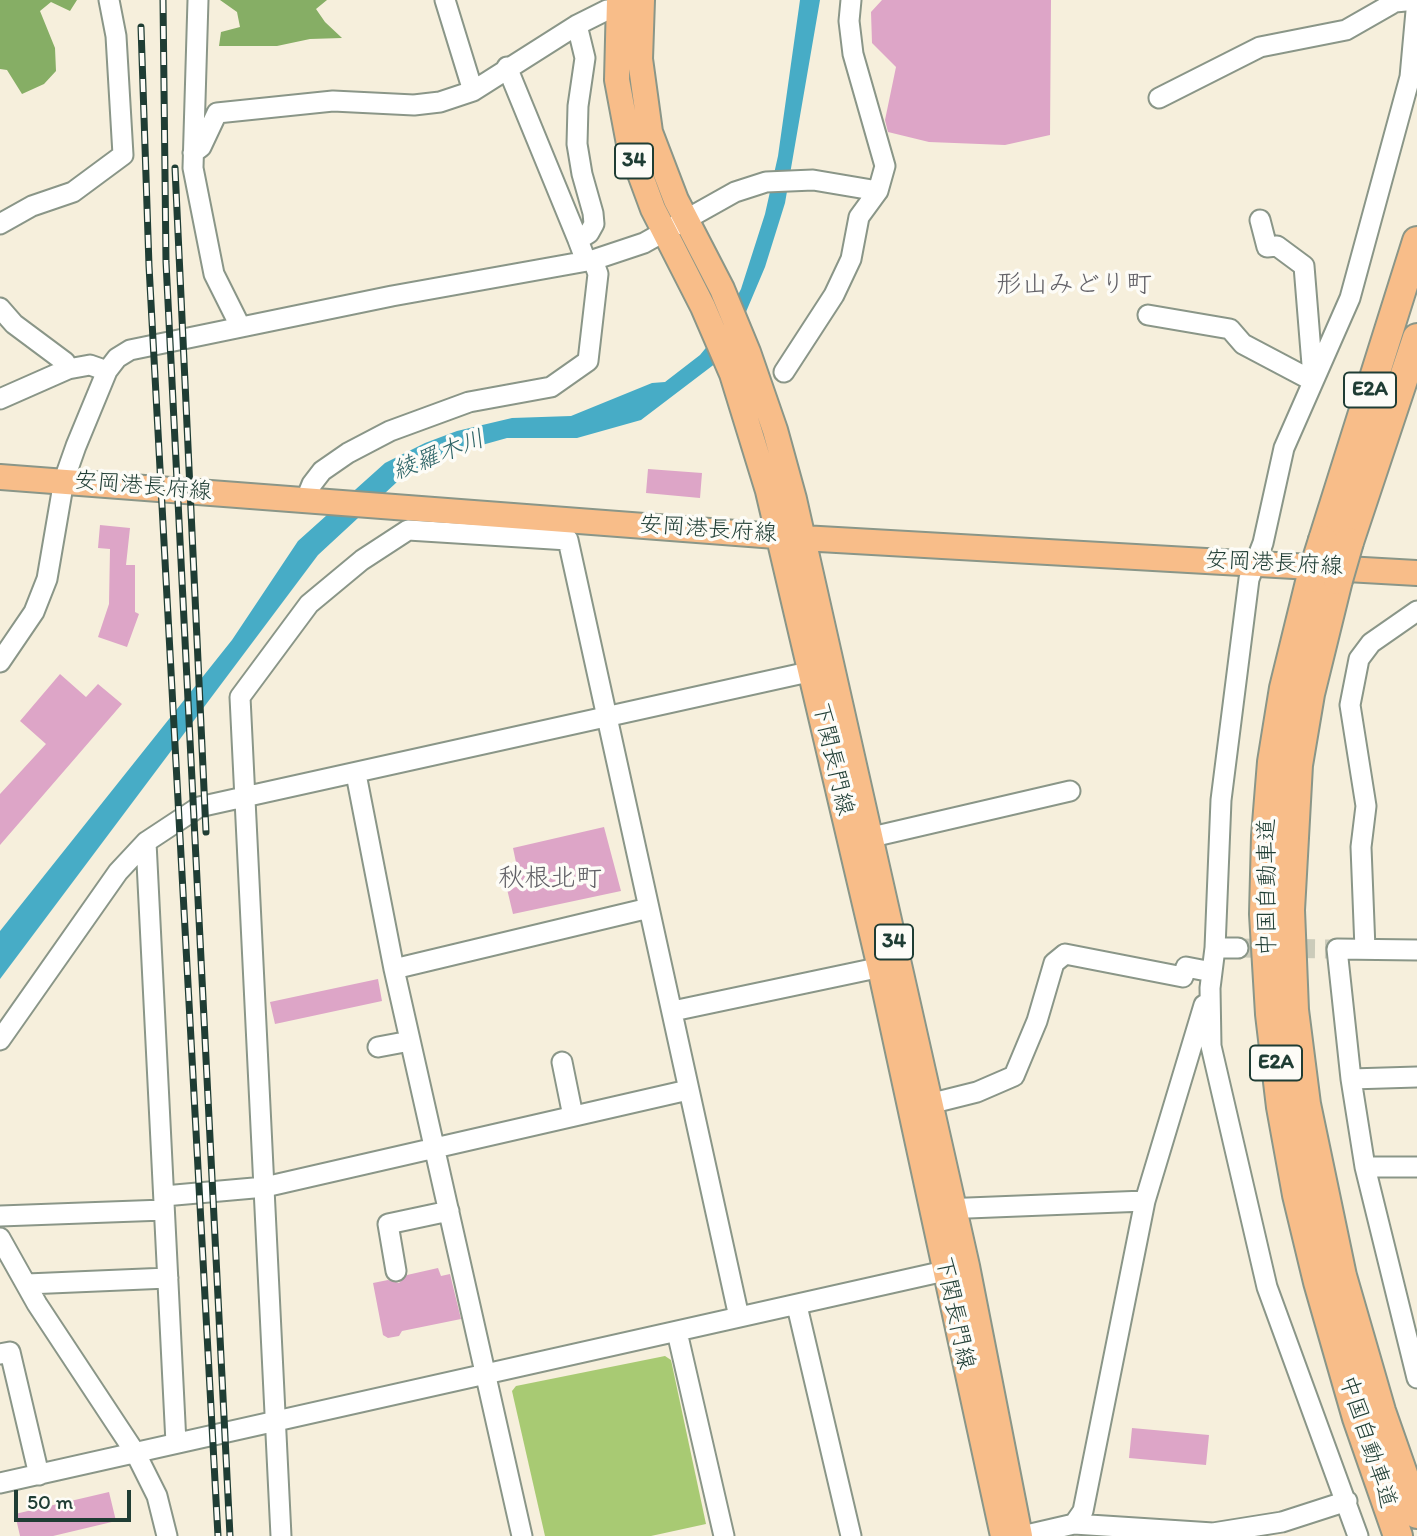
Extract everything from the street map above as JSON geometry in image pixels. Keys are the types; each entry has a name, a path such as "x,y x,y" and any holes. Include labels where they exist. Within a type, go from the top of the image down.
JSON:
{"highway":[{"name":"中国自動車道","path":"1398,1536 1357,1418 1318,1282 1292,1170 1270,1014 1264,914 1266,835 1272,762 1284,688 1325,579 1417,241"},
{"name":"中国自動車道","path":"1336,541 1417,338"},
{"name":"中国自動車道","path":"1325,579 1313,681 1298,765 1290,910 1294,1010 1308,1116 1342,1276 1381,1411 1417,1514"}],"main road":[{"name":"下関長門線","path":"642,0 640,59 650,132 675,227 703,307 732,374 768,491 790,536"},
{"name":"下関長門線","path":"618,6 617,80 636,168 675,227 722,289 748,352 775,430 790,536 942,1209 1021,1536"},
{"name":"安岡港長府線","path":"0,477 790,536 1417,573"},
{"name":"下関長門線","path":"822,669 872,837 889,966"},
{"name":"下関長門線","path":"956,1269 1003,1536"}],"street":[{"path":"0,224 32,206 73,192 123,155 116,36 109,0"},
{"path":"198,0 193,168 214,274 240,326"},
{"path":"445,0 473,91"},
{"path":"784,372 834,295 851,259 859,217 878,191 885,166 853,54 849,21 851,0"},
{"path":"1159,98 1260,47 1346,30 1395,2 1417,0 1414,77 1350,298 1284,448 1257,562 1249,579 1227,745 1211,980 1211,1046 1267,1287 1358,1536"},
{"path":"193,153 201,147 217,114 333,101 415,105 440,102 473,91 577,24 618,6"},
{"path":"577,24 585,58 578,106 578,144 594,224 578,240"},
{"path":"310,502 312,484 323,471 348,453 390,431 470,402 551,387 588,361 598,274 578,240 507,67"},
{"path":"0,662 34,612 47,579 64,480 107,372 117,358 130,350 240,326 589,261 675,227 748,187 788,179 813,180 878,191"},
{"path":"1260,220 1267,247 1277,246 1304,266 1313,381"},
{"path":"0,308 14,324 65,362 68,369"},
{"path":"1149,315 1230,329 1243,344 1313,381"},
{"path":"0,398 68,369 90,365 107,372"},
{"path":"281,1536 240,697 309,604 362,560 408,530 568,540 739,1317"},
{"path":"1365,949 1361,847 1366,807 1350,705 1359,659 1371,643 1417,611"},
{"path":"0,1040 118,872 146,842 199,807 822,669"},
{"path":"356,774 394,969 522,1536"},
{"path":"872,837 1070,791"},
{"path":"146,842 176,1443"},
{"path":"394,969 649,908"},
{"path":"1215,948 1238,948"},
{"path":"1417,950 1337,948 1351,1079 1365,1167 1417,1378"},
{"path":"920,1107 977,1092 1014,1076 1037,1021 1054,963 1065,954 1183,977 1186,967 1211,980"},
{"path":"673,1011 889,966"},
{"path":"1074,1524 1083,1511 1145,1201 1211,980"},
{"path":"378,1047 410,1041"},
{"path":"562,1062 573,1116"},
{"path":"1351,1079 1417,1077"},
{"path":"0,1216 164,1203 265,1187 688,1090"},
{"path":"1365,1167 1417,1167"},
{"path":"942,1209 1145,1201"},
{"path":"396,1271 388,1224 449,1211"},
{"path":"0,1238 37,1304 136,1454 157,1496 167,1536"},
{"path":"0,1483 956,1269"},
{"path":"0,1274 23,1277 168,1278"},
{"path":"797,1306 851,1536"},
{"path":"677,1332 724,1536"},
{"path":"0,1354 10,1352 39,1475"},
{"path":"1021,1536 1074,1524 1213,1533 1282,1522 1347,1501"}],"green space":[{"path":"0,0 77,0 70,11 51,2 40,11 55,48 56,71 44,84 22,94 7,70 0,69"},
{"path":"220,0 327,0 316,9 342,38 310,39 277,46 219,46 221,32 240,27 237,12"},
{"path":"665,1356 671,1360 706,1524 651,1536 545,1536 512,1391 516,1386"}],"water":[{"name":"綾羅木川","path":"800,0 820,0 785,203 765,267 735,338 716,363 641,420 577,438 507,438 432,459 397,482 318,555 0,979 0,931 232,640 298,541 385,463 425,443 457,431 512,418 571,416 652,383 665,382 700,355 719,332 741,289 765,214 778,156"}],"building":[{"path":"882,0 1051,0 1050,135 1005,145 929,142 888,132 885,120 896,67 872,43 871,12"},
{"path":"648,469 702,473 700,498 646,493"},
{"path":"100,525 130,528 126,565 135,565 135,612 139,614 127,647 98,637 109,604 110,549 98,548"},
{"path":"60,674 86,697 98,684 122,704 0,845 0,794 46,744 20,721"},
{"path":"604,827 621,891 513,914 507,889 521,886 513,848"},
{"path":"378,979 382,1001 275,1024 270,1002"},
{"path":"438,1268 441,1276 450,1274 461,1319 402,1331 399,1336 388,1338 383,1335 373,1283 388,1280 399,1283 407,1275"},
{"path":"1132,1428 1209,1435 1206,1465 1129,1458"},
{"path":"109,1492 116,1521 53,1536 20,1536 15,1514"}],"tunnel":[{"path":"1238,948 1337,949"}],"railway":[{"path":"163,0 166,262 230,1536"},
{"path":"141,27 149,266 218,1536"},
{"path":"175,168 206,832"}],"district":[{"name":"形山みどり町","path":"1074,285"},
{"name":"秋根北町","path":"550,879"}]}
